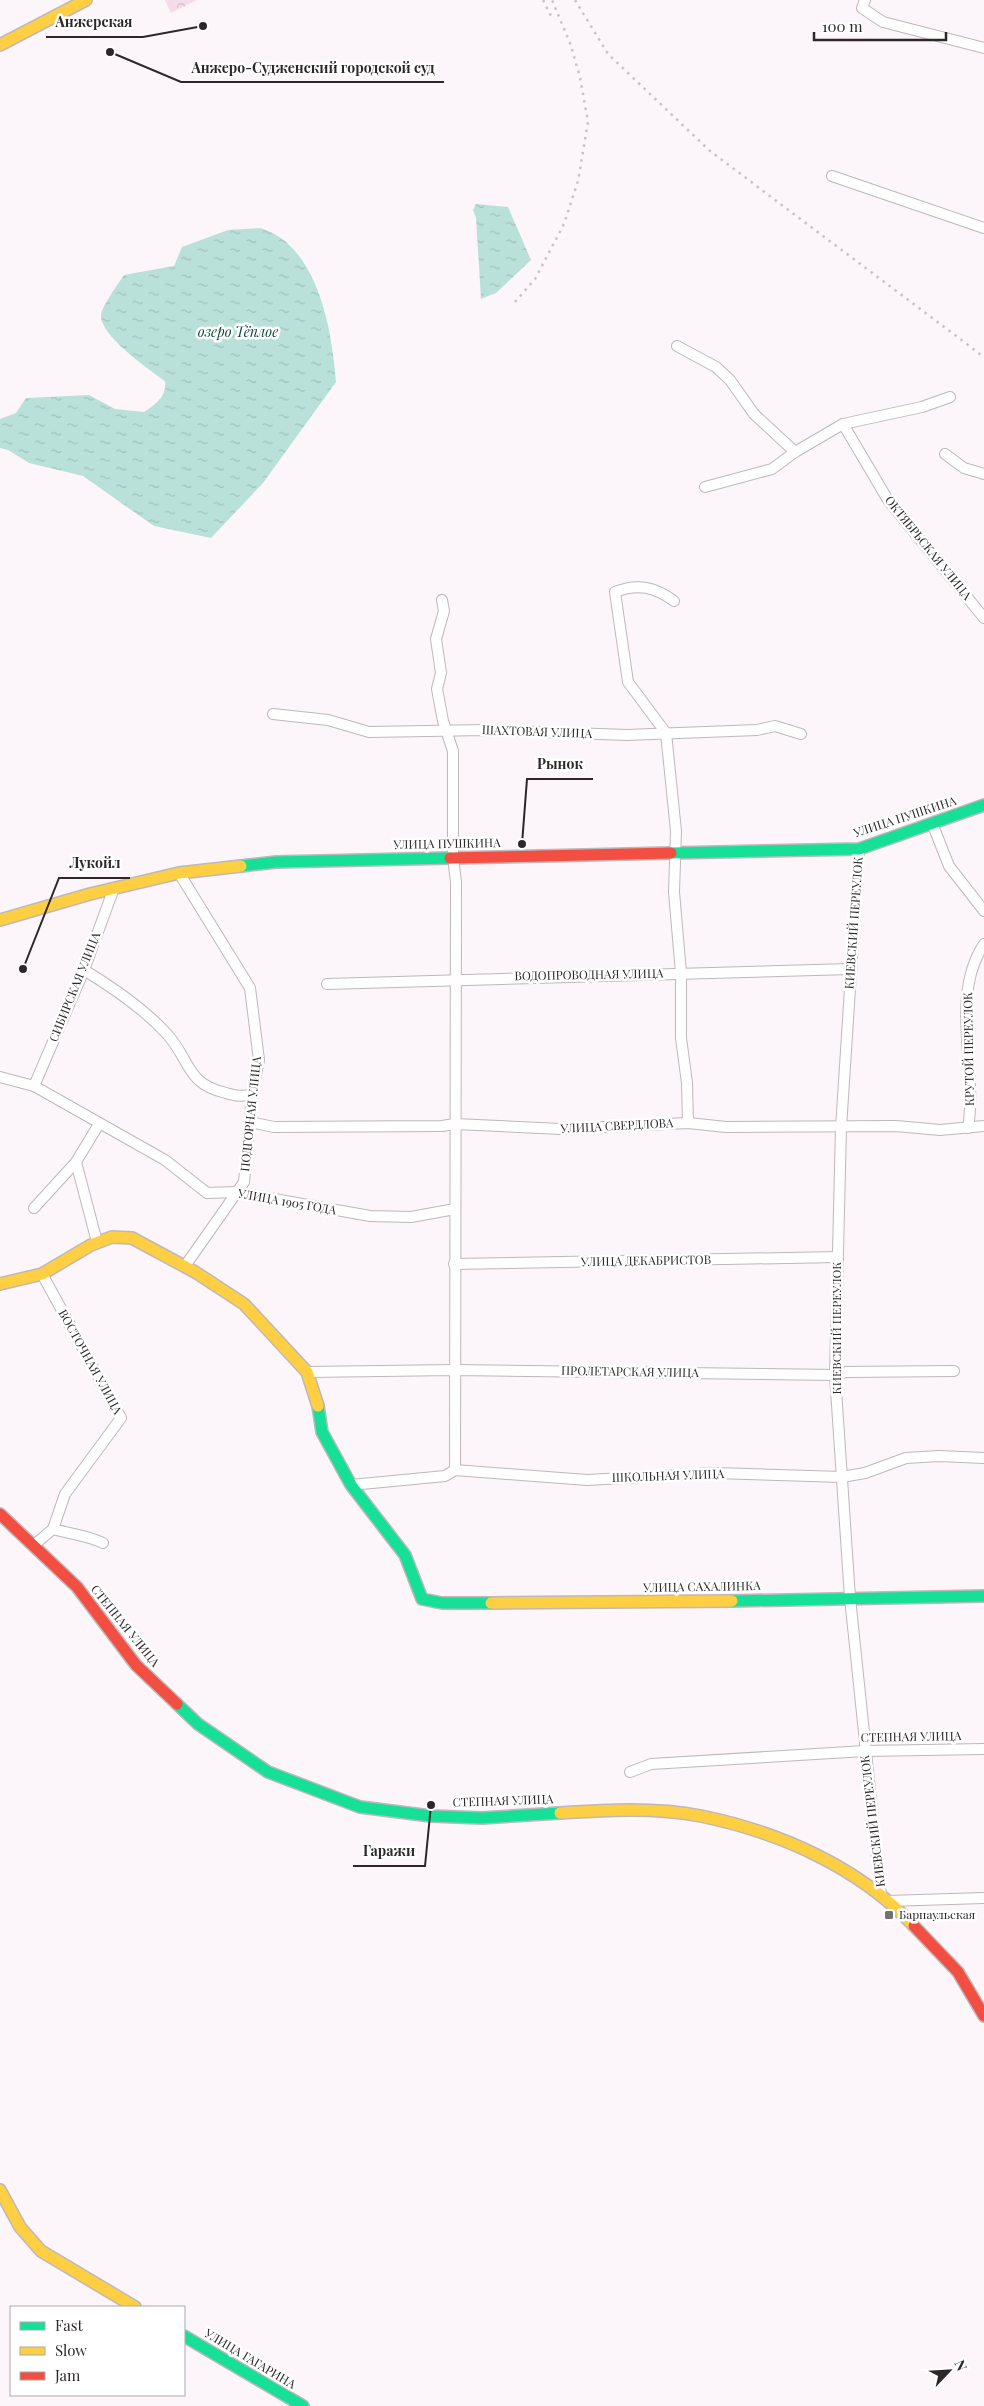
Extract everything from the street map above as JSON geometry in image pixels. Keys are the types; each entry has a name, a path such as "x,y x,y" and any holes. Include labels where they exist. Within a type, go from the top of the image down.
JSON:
{"street":[{"path":"0,46 86,0"},
{"path":"853,0 864,4 883,22 984,48"},
{"path":"832,176 984,228"},
{"path":"677,346 716,367 730,380 754,414 795,452"},
{"path":"705,487 772,469 795,452 843,424 922,407 950,397"},
{"name":"ОКТЯБРЬСКАЯ УЛИЦА","path":"843,424 888,500 984,618"},
{"path":"945,454 964,468 984,474"},
{"path":"674,600 658,589 628,587 616,592 628,682 666,733 676,831 674,892 681,973 681,1038 687,1083 688,1123"},
{"path":"442,600 444,611 436,639 441,673 437,689 446,731 453,751 453,857 456,882 454,979 455,1470"},
{"name":"ШАХТОВАЯ УЛИЦА","path":"273,714 328,720 369,732 485,730 627,735 757,730 775,726 801,734"},
{"name":"УЛИЦА ПУШКИНА","path":"0,920 114,888 179,873 276,862 859,848 984,805"},
{"path":"932,823 949,866 984,911"},
{"name":"КИЕВСКИЙ ПЕРЕУЛОК","path":"859,848 841,1128 835,1375 850,1598 865,1751 884,1898"},
{"name":"ПОДГОРНАЯ УЛИЦА","path":"179,873 250,988 259,1060 252,1094 244,1182 185,1266"},
{"name":"СИБИРСКАЯ УЛИЦА","path":"34,1086 84,970 114,888"},
{"name":"КРУТОЙ ПЕРЕУЛОК","path":"968,1128 971,1108 966,1012 969,984 979,951 984,944"},
{"name":"ВОДОПРОВОДНАЯ УЛИЦА","path":"326,984 851,969"},
{"path":"84,970 112,987 167,1033 192,1074 210,1090 243,1097 252,1094"},
{"name":"УЛИЦА 1905 ГОДА","path":"0,1076 34,1086 164,1160 207,1193 236,1192 370,1216 411,1216 454,1209"},
{"name":"УЛИЦА СВЕРДЛОВА","path":"250,1122 274,1127 442,1126 455,1124 561,1129 688,1123 726,1127 841,1128 896,1126 940,1130 984,1126"},
{"path":"34,1208 76,1162 99,1124"},
{"path":"76,1162 94,1244"},
{"path":"0,1284 42,1274 94,1244 112,1237 132,1238 185,1266 244,1304 307,1372 318,1404 322,1432 351,1485"},
{"name":"УЛИЦА ДЕКАБРИСТОВ","path":"454,1264 838,1257"},
{"name":"ВОСТОЧНАЯ УЛИЦА","path":"42,1274 121,1418 65,1494 53,1529"},
{"name":"ПРОЛЕТАРСКАЯ УЛИЦА","path":"307,1372 455,1370 835,1375 846,1372 954,1372"},
{"name":"ШКОЛЬНАЯ УЛИЦА","path":"351,1485 445,1476 455,1470 587,1480 715,1473 842,1477 865,1474 906,1458 939,1456 984,1458"},
{"name":"УЛИЦА САХАЛИНКА","path":"351,1485 405,1555 422,1598 442,1603 587,1604 984,1596"},
{"name":"СТЕПНАЯ УЛИЦА","path":"0,1514 77,1587 136,1665 198,1724 268,1772 360,1807 431,1816 482,1818 620,1809 700,1816 775,1837 845,1869 900,1911 958,1972 984,2016"},
{"path":"34,1545 53,1529 72,1535 88,1536 103,1543"},
{"name":"СТЕПНАЯ УЛИЦА","path":"630,1772 651,1764 865,1751 984,1749"},
{"path":"884,1898 984,1898"},
{"path":"0,2190 20,2227 41,2251 133,2306"},
{"name":"УЛИЦА ГАГАРИНА","path":"185,2337 303,2406"}],"green space":[{"path":"165,0 197,0 171,13"}],"water":[{"path":"476,204 508,207 531,260 496,293 481,299 476,218 473,210"},
{"name":"озеро Тёплое","path":"260,228 280,237 296,252 308,270 318,292 331,338 336,382 263,483 211,538 154,526 83,476 29,463 8,450 0,448 0,419 16,413 26,398 89,395 115,409 144,412 153,406 160,399 164,391 165,381 137,360 108,332 101,315 107,301 124,275 174,266 182,247 228,230"}],"railway":[{"path":"543,0 551,16"},
{"path":"515,302 535,279 564,224 578,181 588,122 580,77 570,43 552,0"},
{"path":"575,0 608,54 710,151 984,357"}],"traffic: fast":[{"path":"671,853 859,849 984,805"},
{"path":"241,866 276,862 450,858"},
{"path":"318,1406 322,1432 351,1485 405,1555 422,1599 442,1603 491,1603"},
{"path":"732,1601 984,1596"},
{"path":"177,1704 198,1724 268,1772 360,1807 431,1816 482,1818 560,1813"},
{"path":"185,2337 303,2406"}],"traffic: slow":[{"path":"0,45 86,0"},
{"path":"0,920 90,894 179,873 241,866"},
{"path":"0,1284 42,1274 91,1245 112,1237 132,1238 195,1272 244,1304 307,1372 318,1406"},
{"path":"491,1603 732,1601"},
{"path":"560,1813 613,1810 666,1811 701,1816 759,1832 788,1842 843,1869 892,1905 914,1926"},
{"path":"0,2190 20,2227 41,2251 133,2306"}],"traffic: jam":[{"path":"450,858 671,853"},
{"path":"0,1514 77,1587 136,1665 177,1704"},
{"path":"914,1926 958,1972 984,2016"}],"place":[{"name":"Анжерская","path":"203,26"},
{"name":"Анжеро-Судженский городской суд","path":"110,52"},
{"name":"Рынок","path":"522,844"},
{"name":"Лукойл","path":"23,969"},
{"name":"Гаражи","path":"431,1805"},
{"name":"Барнаульская","path":"889,1915"}]}
